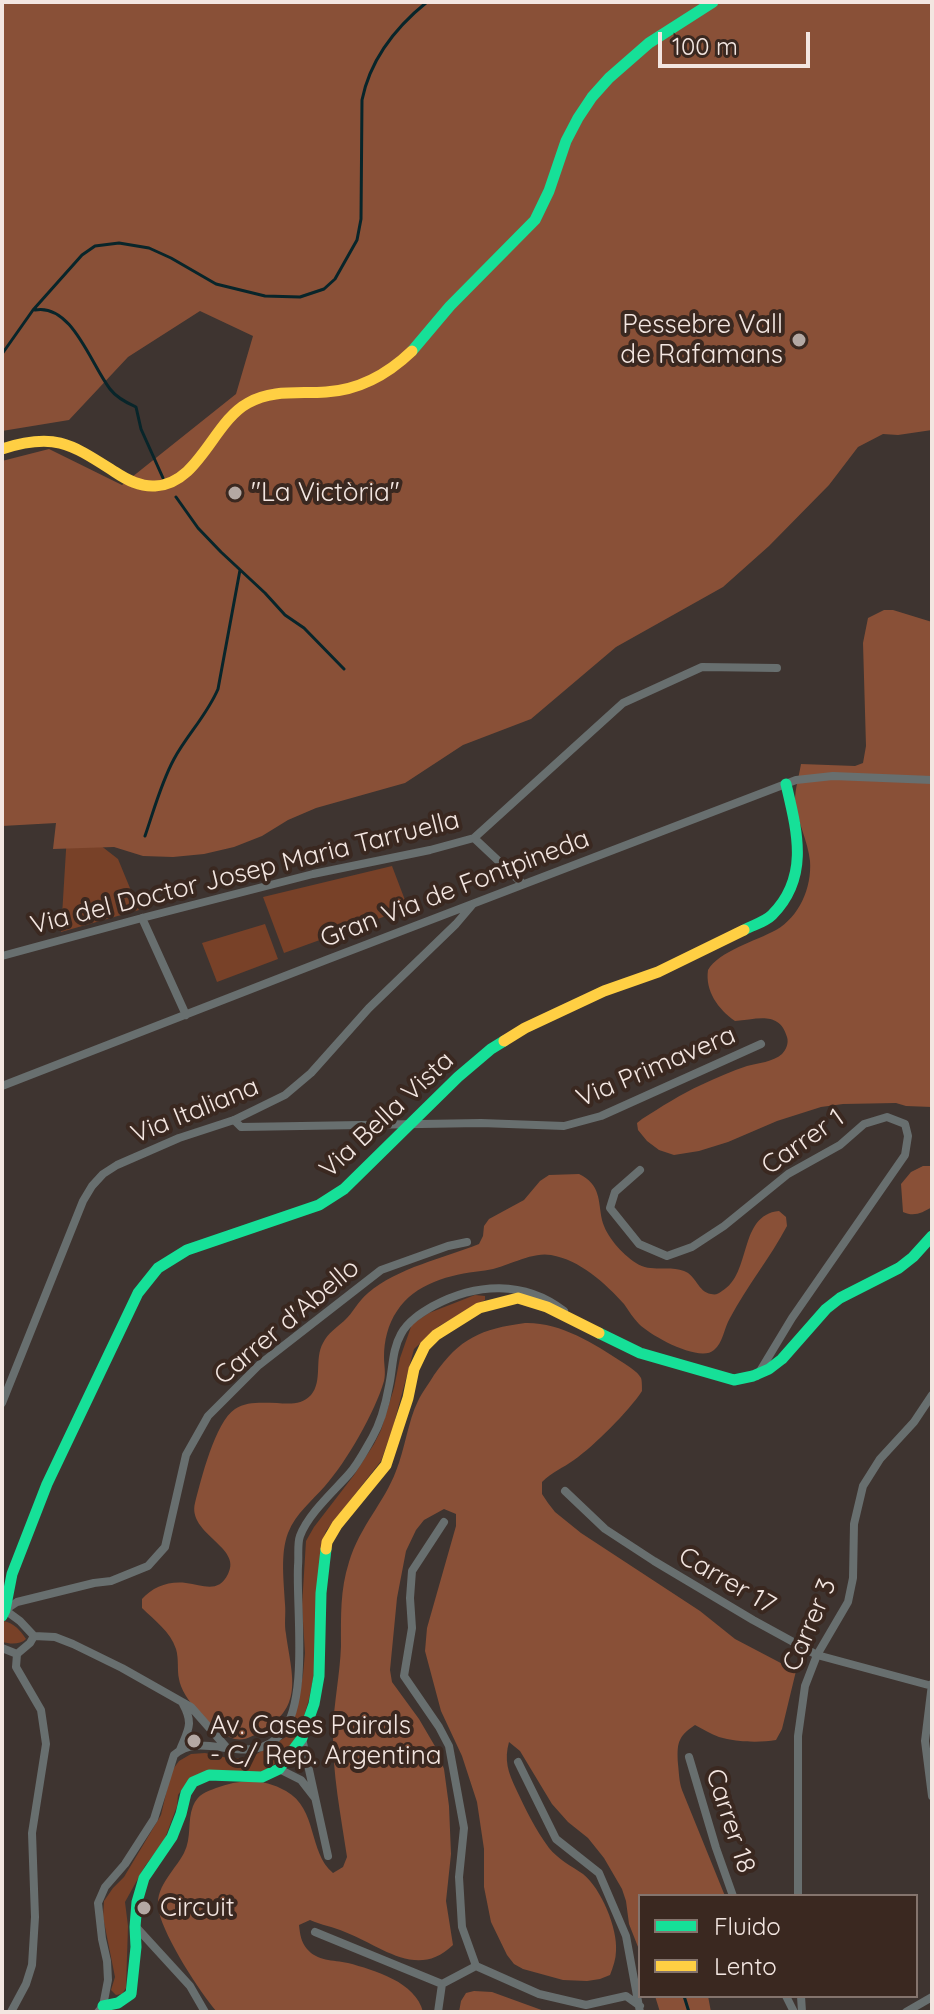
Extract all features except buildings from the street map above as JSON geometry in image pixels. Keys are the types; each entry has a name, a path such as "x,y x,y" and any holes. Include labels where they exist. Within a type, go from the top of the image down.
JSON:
{"street":[{"path":"2,449 30,441 54,441 70,445 134,483 162,485 182,477 195,466 229,418 254,400 277,392 348,390 382,375 412,351 449,307 535,220 549,195 573,127 613,75 646,45 713,2"},
{"name":"Via del Doctor Josep Maria Tarruella","path":"2,956 313,874 474,838 623,703 702,667 777,668"},
{"name":"Gran Via de Fontpineda","path":"2,1086 786,784 833,776 932,780"},
{"name":"Via Bella Vista","path":"3,1613 12,1574 47,1484 138,1293 158,1268 187,1250 319,1205 344,1189 458,1077 491,1049 525,1028 604,991 658,972 770,917 788,894 798,864 796,825 786,784"},
{"path":"474,838 523,884"},
{"name":"Via Italiana","path":"2,1403 83,1201 103,1174 179,1138 234,1120 285,1095 475,902"},
{"path":"142,918 186,1015"},
{"name":"Via Primavera","path":"234,1120 241,1127 481,1123 564,1126 601,1116 761,1044"},
{"name":"Carrer 1","path":"640,1170 615,1192 610,1208 639,1244 667,1256 692,1247 724,1226 788,1174 840,1145 864,1124 887,1117 905,1124 908,1136 905,1155 792,1318 757,1376"},
{"path":"100,2009 118,2003 131,1994 137,1902 144,1878 172,1837 186,1793 193,1782 209,1775 262,1777 279,1769 302,1738 314,1704 319,1676 321,1593 327,1542 337,1525 386,1465 414,1369 425,1346 436,1335 479,1308 518,1298 574,1319 640,1353 734,1380 757,1376 780,1362 830,1305 856,1288 908,1263 932,1236"},
{"name":"Carrer d'Abello","path":"3,1613 17,1602 111,1581 148,1566 165,1547 186,1455 208,1416 259,1365 381,1270 467,1242"},
{"path":"180,1750 205,1745 252,1750 281,1734 291,1717 300,1655 297,1595 299,1537 319,1507 352,1471 374,1434 389,1389 395,1348 403,1330 418,1315 439,1303 478,1289 501,1287 534,1294 574,1319"},
{"name":"Carrer 3","path":"798,1894 798,1736 805,1686 817,1655 848,1602 853,1578 854,1524 863,1486 880,1459 914,1422 932,1395"},
{"name":"Carrer 17","path":"565,1491 605,1529 654,1561 817,1655 932,1685"},
{"path":"444,1522 412,1571 412,1628 404,1676 449,1746 464,1828 459,1877 462,1927 476,1966 539,1994 586,2005 626,1996 640,2009"},
{"path":"3,1613 20,1621 34,1636 55,1637 73,1644 191,1707 228,1749"},
{"path":"11,2012 32,1965 35,1917 32,1833 46,1744 41,1710 16,1667 17,1654 34,1636"},
{"path":"2,1648 17,1654"},
{"path":"932,1685 925,1741 932,1796"},
{"path":"100,2009 108,1980 98,1903 105,1887 125,1864 154,1819 171,1761 190,1728 183,1703"},
{"path":"302,1738 328,1856"},
{"name":"Carrer 18","path":"689,1757 732,1894"},
{"path":"518,1762 556,1839 599,1873 626,1936 640,2009"},
{"path":"279,1769 301,1780 316,1800"},
{"path":"135,1927 190,1986 205,2012"},
{"path":"315,1932 442,1984"},
{"path":"442,1984 476,1966"},
{"path":"438,2012 442,1984"},
{"path":"906,2012 932,1997"}],"shaded area":[{"path":"2,2 932,2 932,430 883,434 858,447 829,485 723,587 616,647 531,719 463,745 405,783 316,808 262,836 204,854 173,857 143,856 114,847 53,849 56,823 2,826 2,461 49,449 122,485 236,394 253,336 200,311 128,357 69,420 2,431"},
{"path":"884,610 932,622 932,1107 896,1103 821,1107 699,1151 674,1155 659,1150 638,1130 637,1123 694,1089 741,1068 774,1059 786,1048 787,1037 773,1020 735,1021 723,1011 711,992 708,970 720,957 776,930 791,918 802,901 809,881 810,861 795,801 801,764 855,766 863,763 866,746 863,643 868,618"},
{"path":"67,834 91,838 118,859 139,910 61,932"},
{"path":"392,866 408,908 284,953 263,897"},
{"path":"265,924 278,959 217,982 202,943"},
{"path":"923,1166 932,1166 932,1207 918,1214 903,1212 901,1184 911,1172"},
{"path":"579,1174 595,1188 604,1226 625,1255 648,1268 684,1271 711,1294 719,1293 731,1283 757,1223 766,1215 779,1211 786,1217 787,1226 737,1306 719,1343 707,1353 687,1351 654,1335 639,1324 617,1296 591,1274 572,1262 551,1255 543,1254 490,1270 446,1278 423,1287 404,1302 387,1333 384,1381 367,1421 333,1476 295,1519 288,1533 283,1568 285,1630 292,1675 290,1699 276,1721 251,1737 239,1739 222,1733 198,1712 186,1695 181,1687 177,1653 170,1637 142,1608 142,1599 161,1586 179,1583 215,1586 228,1574 231,1564 228,1556 206,1532 195,1514 205,1467 221,1426 235,1409 245,1405 304,1401 315,1389 320,1349 325,1339 368,1293 393,1276 479,1244 489,1219 524,1200 549,1175"},
{"path":"475,1295 485,1296 485,1300 439,1326 414,1349 381,1461 326,1531 321,1545 314,1674 301,1727 289,1750 263,1772 206,1771 190,1778 178,1795 164,1841 145,1866 125,1902 128,1926 126,1988 122,1994 116,1995 111,1990 115,1977 103,1917 104,1901 124,1877 161,1815 171,1772 179,1761 191,1754 205,1753 233,1759 253,1756 286,1737 295,1715 303,1675 302,1606 306,1541 354,1475 381,1430 412,1324 429,1313"},
{"path":"525,1323 563,1330 600,1348 630,1367 642,1380 642,1391 611,1428 582,1454 542,1482 542,1494 555,1512 581,1533 700,1611 735,1639 796,1671 782,1729 776,1740 732,1740 695,1725 679,1742 681,1787 724,1894 638,1894 638,1947 629,1924 622,1889 604,1858 552,1804 520,1751 509,1742 509,1771 527,1812 549,1848 590,1880 596,1889 611,1921 616,1951 610,1975 587,1981 563,1980 523,1969 507,1955 491,1922 484,1887 484,1849 477,1802 462,1756 441,1711 425,1651 427,1628 456,1526 456,1514 444,1509 424,1520 406,1551 397,1598 390,1670 392,1682 419,1719 444,1769 451,1854 446,1901 453,1945 440,1955 413,1960 310,1920 299,1925 302,1941 311,1953 370,1969 393,1979 412,1993 423,2012 217,2012 175,1950 159,1912 159,1895 186,1847 193,1806 203,1794 234,1783 251,1781 277,1787 296,1799 303,1808 325,1864 333,1873 343,1867 347,1857 335,1778 333,1730 346,1572 359,1537 391,1483 421,1394 453,1352 473,1337 496,1328"},
{"path":"4,1621 17,1628 26,1639 12,1644 2,1642"},
{"path":"492,1992 547,2012 459,2012 466,1993"},
{"path":"656,1998 708,1998 711,2012 660,2012"}],"waterway":[{"path":"2,354 33,310 82,255 95,246 119,243 149,248 216,284 265,296 300,297 324,289 335,279 357,240 361,219 362,100 371,71 386,45 427,2"},
{"path":"35,310 48,310 60,316 79,338 115,395 136,407 141,429 163,478"},
{"path":"176,497 198,528 221,552 344,669"},
{"path":"145,836 169,768 218,689 240,570"},
{"path":"685,1998 689,2012"}],"traffic: fast":[{"path":"412,351 450,306 535,220 549,191 566,141 592,97 649,43 713,2"},
{"path":"744,930 772,915 792,885 796,869 796,836 786,784"},
{"path":"2,1616 12,1574 47,1484 138,1293 158,1268 187,1250 319,1205 344,1189 458,1077 504,1041"},
{"path":"599,1333 640,1353 734,1380 753,1376 782,1359 826,1309 840,1298 899,1268 932,1236"},
{"path":"103,2006 118,2003 131,1994 137,1902 144,1878 172,1837 186,1793 193,1782 209,1775 262,1777 279,1769 302,1738 314,1704 319,1676 321,1593 326,1549"}],"traffic: slow":[{"path":"2,449 49,441 74,448 134,482 149,486 170,483 195,464 225,424 248,403 277,394 350,388 383,374 412,351"},
{"path":"504,1041 604,991 658,972 744,930"},
{"path":"326,1549 337,1525 386,1465 414,1369 425,1346 436,1335 479,1308 518,1298 547,1307 599,1333"}],"place":[{"name":"Pessebre Vall de Rafamans","path":"799,340"},
{"name":"\"La Victòria\"","path":"235,493"},
{"name":"Av. Cases Pairals - C/ Rep. Argentina","path":"194,1741"},
{"name":"Circuit","path":"144,1908"}]}
